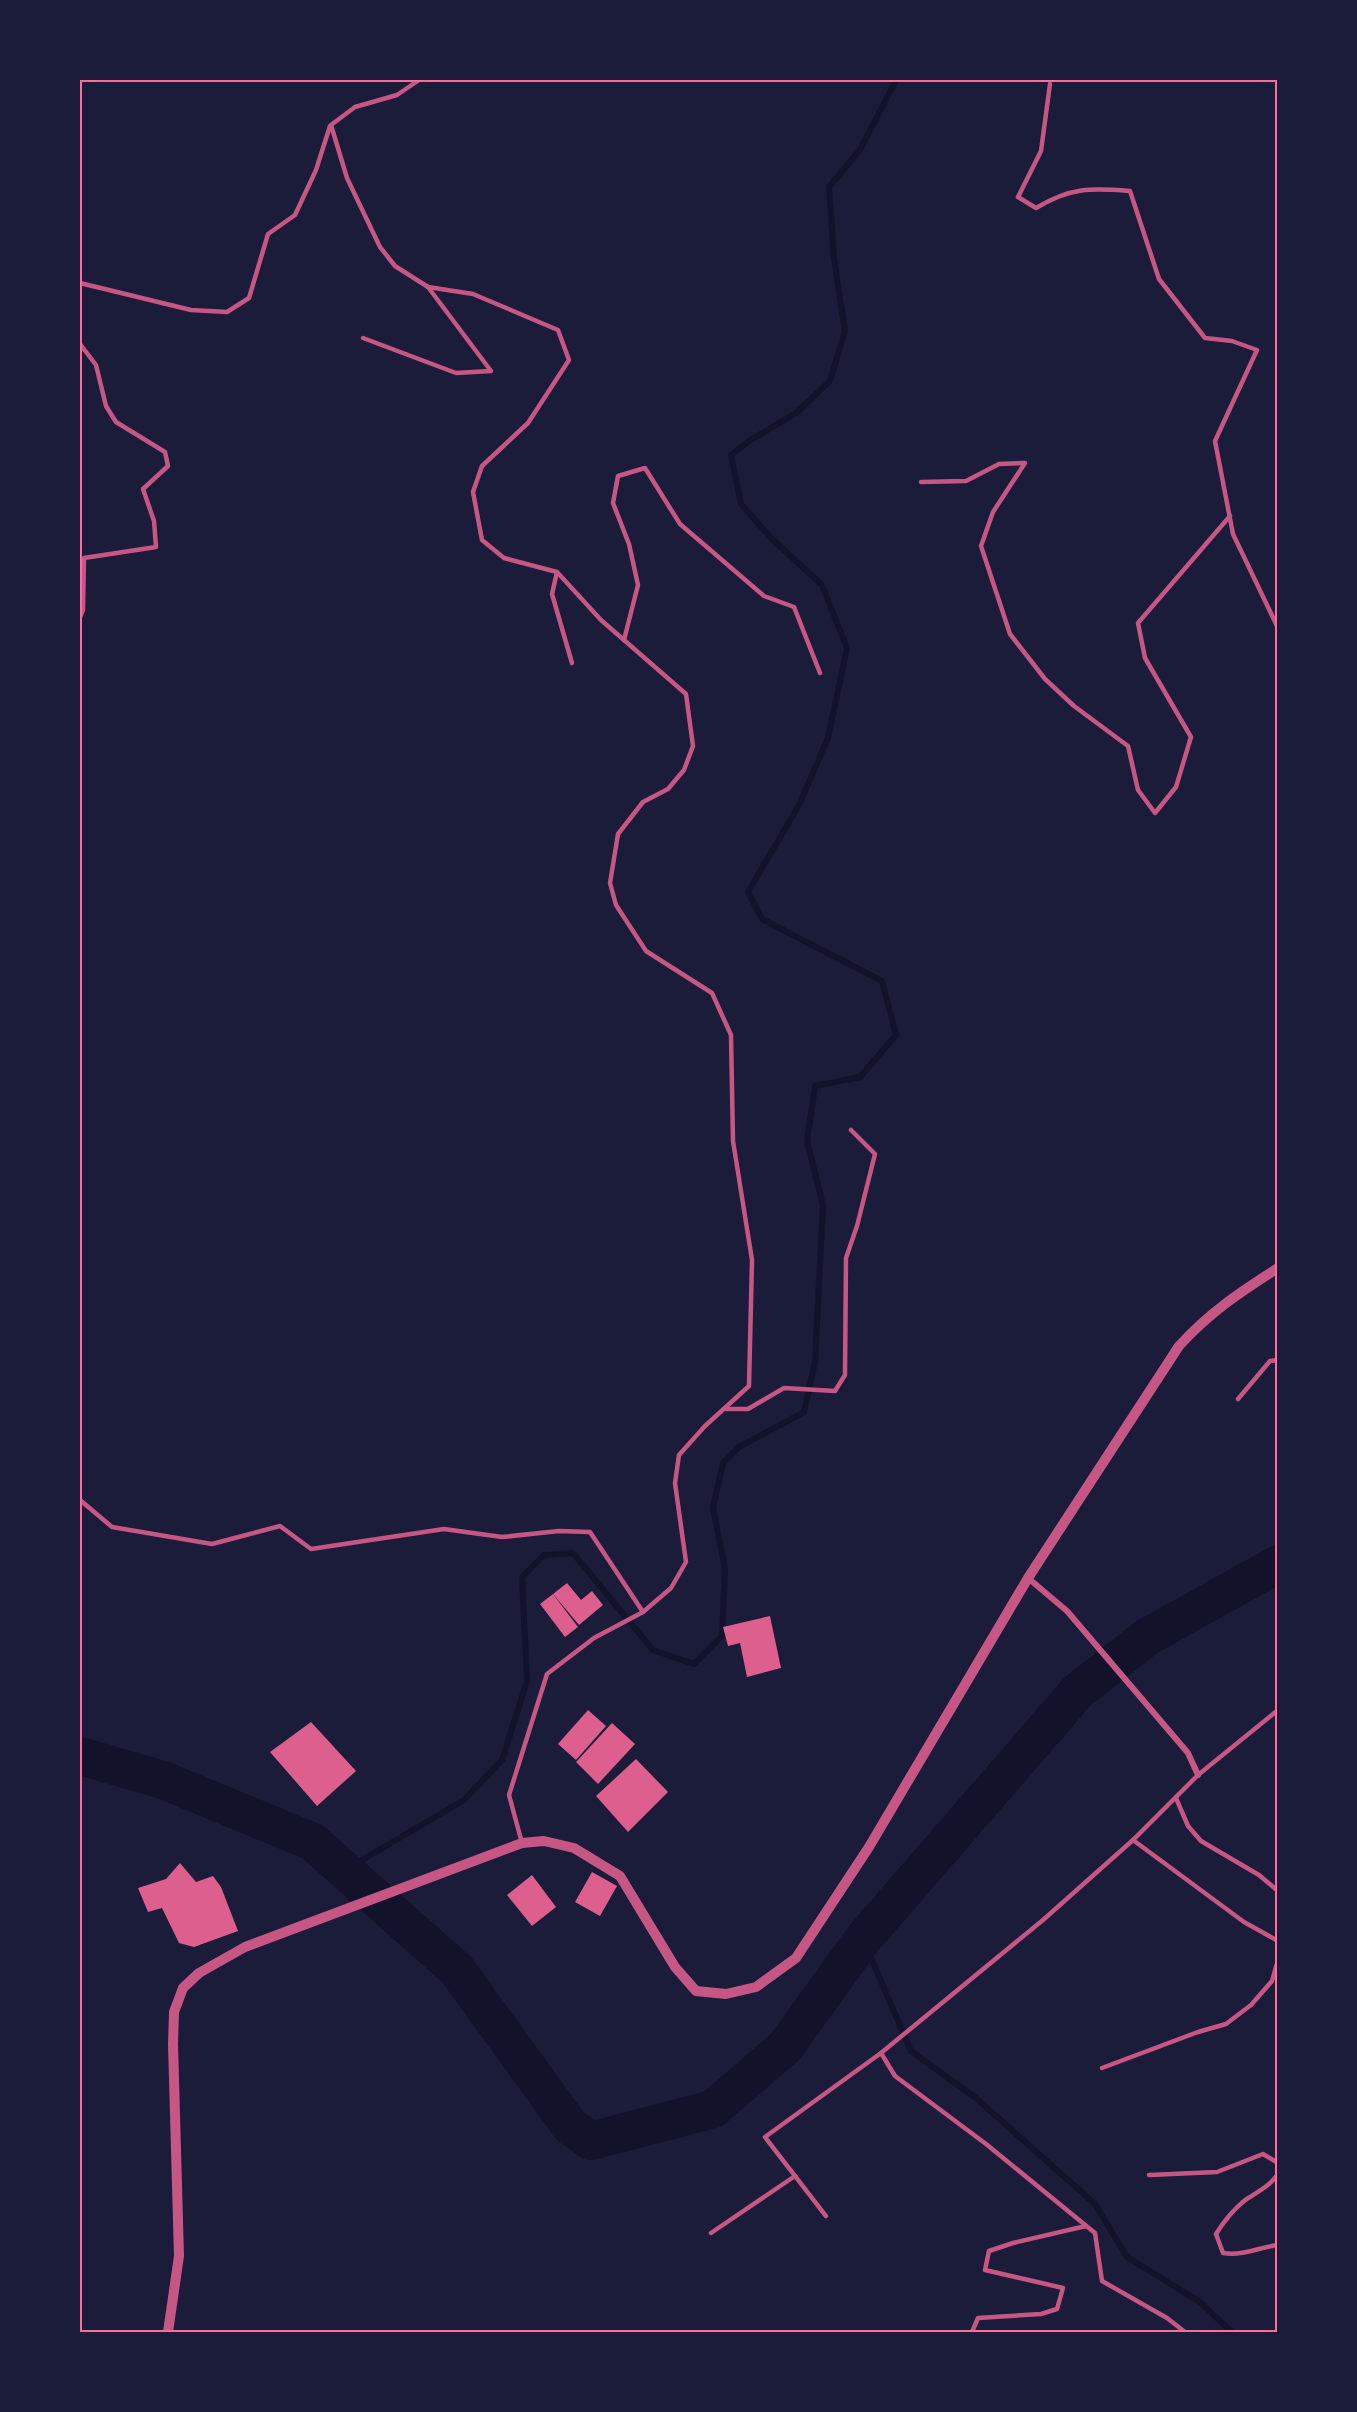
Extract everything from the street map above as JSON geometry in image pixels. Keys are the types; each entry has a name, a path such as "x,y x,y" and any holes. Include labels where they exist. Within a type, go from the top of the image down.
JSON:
{"street":[{"path":"168,2332 179,2256 174,2012 183,1988 199,1973 245,1947 522,1843 544,1841 574,1848 620,1876 675,1967 696,1991 726,1994 756,1987 796,1958 869,1847 1028,1578 1179,1346 1201,1322 1228,1300 1278,1268"},
{"path":"1028,1578 1067,1611 1188,1753 1198,1775"}],"lane":[{"path":"80,283 191,310 227,312 249,298 268,234 295,215 316,170 331,125 354,107 397,95 419,80"},
{"path":"1050,84 1041,151 1018,197 1036,208 1057,195 1094,188 1130,191 1159,279 1205,338 1232,341 1257,350 1215,441 1233,534 1278,628"},
{"path":"331,125 347,178 380,247 395,266 428,287 491,371 456,373 363,338"},
{"path":"428,287 473,294 558,330 569,360 528,423 482,466 473,492 482,540 504,558 557,572 601,620 686,694 693,746 684,770 669,789 643,802 618,834 610,883 616,905 646,951 712,993 731,1035 733,1141 752,1260 749,1386 705,1426 679,1455 675,1483 686,1562 671,1588 643,1612 594,1638 547,1674 509,1795 522,1843"},
{"path":"80,344 96,365 106,406 116,422 165,452 168,466 143,489 154,521 156,547 84,558 83,610 80,617"},
{"path":"921,482 966,481 999,465 1025,463 993,512 981,546 1010,634 1045,679 1074,706 1128,746 1138,790 1155,813 1176,787 1191,737 1145,658 1138,623 1230,516"},
{"path":"624,640 638,585 628,544 613,503 618,476 645,468 680,524 764,596 794,607 820,674"},
{"path":"557,572 552,594 572,663"},
{"path":"726,1409 748,1409 784,1388 835,1391 845,1375 846,1258 857,1226 875,1154 851,1130"},
{"path":"1238,1399 1270,1361 1278,1360"},
{"path":"80,1500 112,1527 212,1544 280,1527 311,1549 444,1529 502,1537 559,1531 590,1532 643,1612"},
{"path":"826,2217 765,2137 880,2053 1043,1920 1133,1840 1198,1775 1278,1710"},
{"path":"1176,1798 1188,1826 1201,1841 1259,1875 1278,1891"},
{"path":"1133,1840 1244,1922 1278,1941"},
{"path":"1102,2068 1198,2032 1226,2024 1251,2005 1272,1981 1278,1960"},
{"path":"880,2053 895,2076 986,2144 1095,2233 1102,2281 1167,2318 1185,2332"},
{"path":"1149,2175 1217,2172 1263,2154 1278,2163"},
{"path":"1278,2174 1271,2184 1244,2201 1225,2218 1216,2234 1223,2253 1240,2255 1261,2247 1278,2245"},
{"path":"711,2233 795,2176"},
{"path":"972,2332 978,2318 1041,2314 1057,2309 1063,2288 985,2270 989,2250 1086,2226"}],"building":[{"path":"567,1583 581,1600 592,1591 603,1605 579,1625 553,1594"},
{"path":"553,1594 578,1627 565,1637 540,1604"},
{"path":"770,1616 781,1668 747,1677 740,1643 728,1646 723,1627"},
{"path":"588,1710 606,1726 576,1760 558,1744"},
{"path":"311,1722 356,1771 317,1806 270,1752"},
{"path":"612,1723 635,1744 598,1784 576,1762"},
{"path":"636,1759 668,1792 628,1832 596,1796"},
{"path":"180,1863 196,1882 213,1876 221,1887 238,1931 194,1947 179,1943 162,1908 148,1912 138,1888 166,1879"},
{"path":"592,1872 617,1886 600,1916 575,1902"},
{"path":"532,1875 556,1907 532,1926 507,1895"}],"waterway":[{"path":"345,1870 464,1800 502,1760 527,1681 522,1577 544,1555 573,1553 653,1650 694,1664 722,1636 725,1569 713,1508 723,1463 739,1447 804,1412 815,1362 823,1205 807,1141 815,1086 860,1077 896,1035 882,981 762,919 748,892 799,805 828,738 847,648 822,585 771,538 741,504 731,455 749,441 796,413 830,381 845,331 834,258 829,187 860,150 896,80"},
{"path":"80,1756 163,1780 313,1842 457,1970 570,2126 591,2141 713,2109 785,2047 863,1939 1078,1691 1147,1637 1278,1564"},
{"path":"863,1939 911,2051 977,2099 1095,2204 1127,2257 1200,2302 1232,2332"}]}
